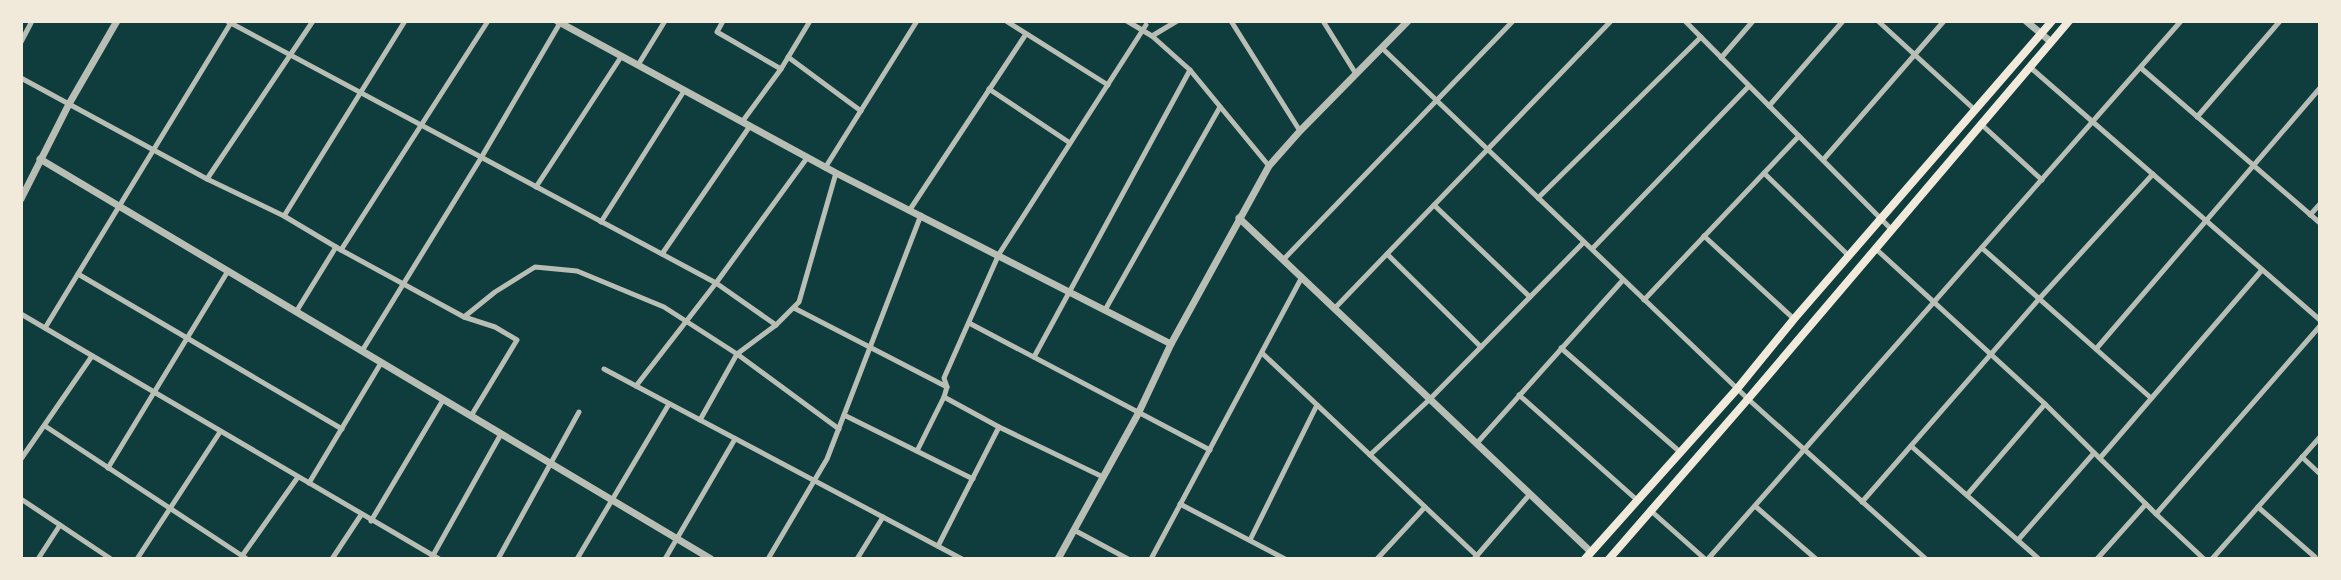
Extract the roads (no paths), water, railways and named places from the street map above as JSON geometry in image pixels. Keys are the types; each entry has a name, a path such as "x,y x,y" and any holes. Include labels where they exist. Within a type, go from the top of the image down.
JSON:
{"main road":[{"path":"1591,557 1637,500 1737,389 2052,21"},
{"path":"1609,559 2069,21"}],"street":[{"path":"21,41 32,21"},
{"path":"21,199 69,104 117,21"},
{"path":"207,179 313,21"},
{"path":"284,216 405,21"},
{"path":"296,312 488,21"},
{"path":"638,65 665,21"},
{"path":"723,21 716,32 781,69"},
{"path":"742,122 781,69 810,21"},
{"path":"825,168 917,21"},
{"path":"1006,21 1108,85"},
{"path":"1127,21 1144,26 1190,70 1269,166"},
{"path":"1152,36 1177,21"},
{"path":"1231,21 1300,131"},
{"path":"1323,21 1356,74"},
{"path":"1058,559 1138,414 1171,344 1269,166 1408,21"},
{"path":"1283,260 1513,21"},
{"path":"1335,308 1611,21"},
{"path":"1685,21 1892,230"},
{"path":"1721,58 1753,21"},
{"path":"1769,106 1843,21"},
{"path":"1878,21 1913,56 1975,110"},
{"path":"1823,160 1944,21"},
{"path":"2026,21 2051,42"},
{"path":"1650,510 1707,559 2181,21"},
{"path":"2197,117 2280,21"},
{"path":"45,328 230,22 716,283 776,325"},
{"path":"362,351 481,158 558,22 825,168 999,254 1069,293 1171,344"},
{"path":"917,451 944,397 947,387 944,378 999,254 1144,26"},
{"path":"909,211 1026,34"},
{"path":"1538,198 1701,37"},
{"path":"1382,48 1737,389 1926,559"},
{"path":"536,187 621,57"},
{"path":"788,57 861,111"},
{"path":"2031,68 2320,320"},
{"path":"2141,68 2320,223"},
{"path":"1034,357 1190,70"},
{"path":"21,78 207,179 284,216 464,317 495,327 517,340 471,416"},
{"path":"1592,249 1749,86"},
{"path":"2096,349 2320,88"},
{"path":"989,89 1070,143"},
{"path":"601,222 684,91"},
{"path":"1105,310 1220,107"},
{"path":"1982,125 2042,180"},
{"path":"662,254 750,126"},
{"path":"1644,300 1799,136"},
{"path":"636,386 716,283 807,158"},
{"path":"40,159 711,559"},
{"path":"700,420 737,354 776,325 799,302 836,173"},
{"path":"1764,173 1849,256"},
{"path":"1862,502 2039,299 2153,174"},
{"path":"2310,215 2320,204"},
{"path":"1434,205 1530,297"},
{"path":"768,559 827,458 921,215"},
{"path":"1239,218 1530,494 1591,557"},
{"path":"1704,236 1794,320"},
{"path":"1370,455 1430,399 1584,242"},
{"path":"1982,248 2151,398"},
{"path":"1876,249 2045,404 2204,559"},
{"path":"1387,254 1481,347"},
{"path":"464,317 495,292 535,267 577,271 655,302 687,321 839,429"},
{"path":"2100,458 2262,270"},
{"path":"108,468 228,271"},
{"path":"78,274 342,429"},
{"path":"1151,559 1302,278"},
{"path":"1476,443 1623,279"},
{"path":"794,308 947,387"},
{"path":"21,314 434,558 501,434"},
{"path":"969,323 1210,450"},
{"path":"2156,514 2320,326"},
{"path":"1561,348 1679,452"},
{"path":"1262,353 1476,558 1530,494"},
{"path":"21,460 92,356"},
{"path":"309,483 381,363"},
{"path":"604,369 962,559"},
{"path":"1519,395 1637,500"},
{"path":"944,397 1103,477"},
{"path":"371,521 443,400"},
{"path":"577,559 669,404"},
{"path":"1967,495 2045,404"},
{"path":"1250,540 1317,405"},
{"path":"498,559 579,412"},
{"path":"844,415 972,479"},
{"path":"45,426 245,557 298,477"},
{"path":"937,546 999,427"},
{"path":"137,559 220,432"},
{"path":"2212,559 2320,437"},
{"path":"665,559 735,439"},
{"path":"1911,446 2039,559"},
{"path":"2018,540 2094,453"},
{"path":"2302,457 2320,474"},
{"path":"21,499 111,559"},
{"path":"1180,504 1285,559"},
{"path":"2097,559 2146,504"},
{"path":"1755,506 1816,559"},
{"path":"1377,559 1425,507"},
{"path":"2258,507 2314,558 2320,551"},
{"path":"332,559 361,515"},
{"path":"857,559 883,517"},
{"path":"38,559 60,525"},
{"path":"1073,530 1128,559"},
{"path":"946,559 950,553"}]}
